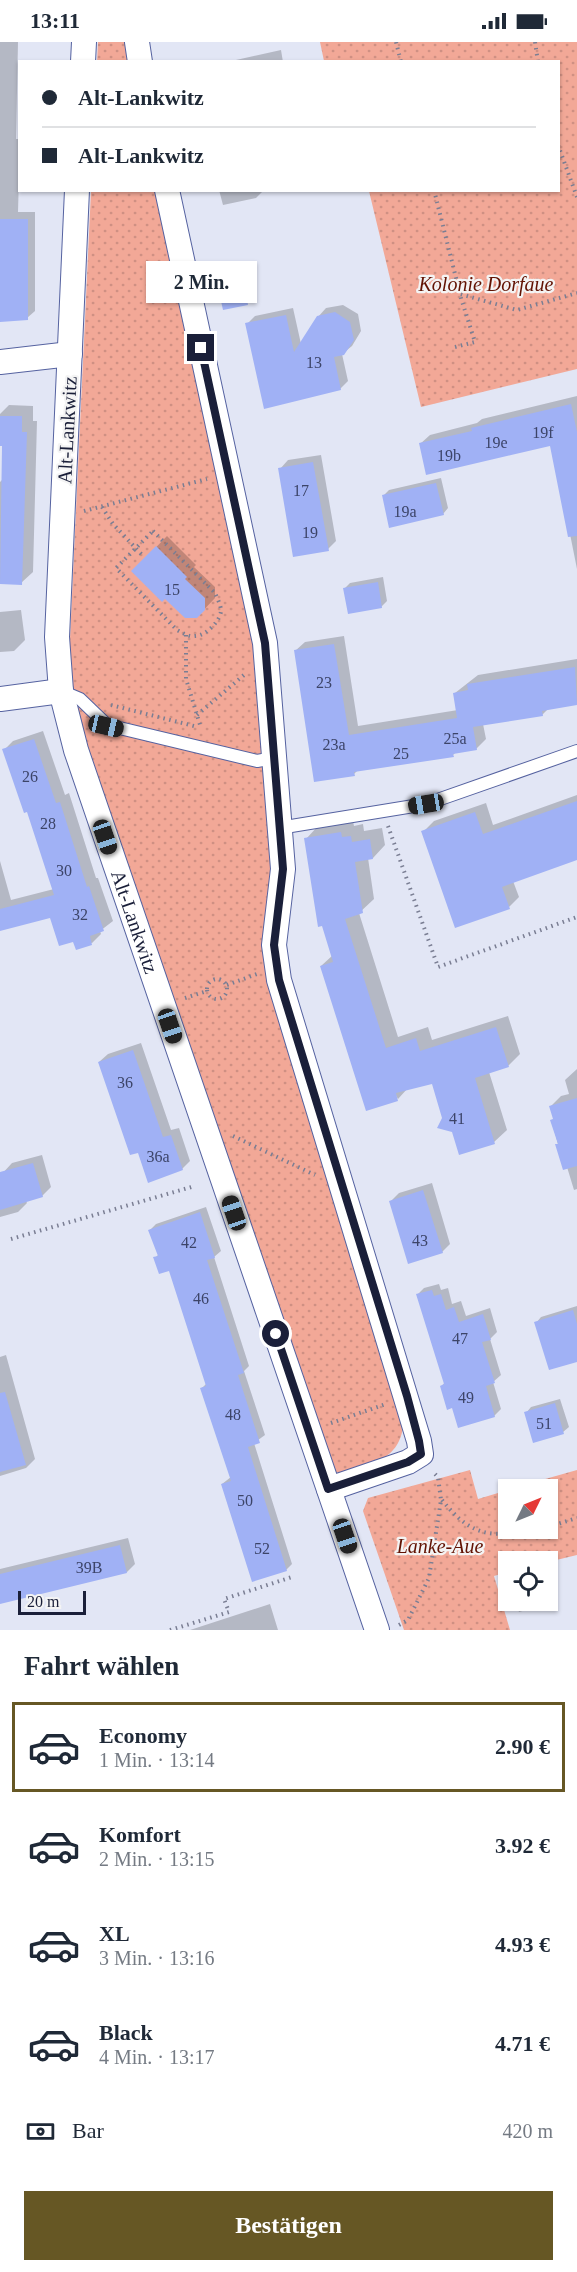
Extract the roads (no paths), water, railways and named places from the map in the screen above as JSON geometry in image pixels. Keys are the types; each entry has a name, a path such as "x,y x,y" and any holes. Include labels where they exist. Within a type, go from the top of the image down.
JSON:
{"street":[{"path":"83,60 84,42"},
{"path":"137,42 140,60"},
{"name":"Alt-Lankwitz","path":"77,192 57,649 61,691 76,750 328,1489 386,1629"},
{"path":"167,192 263,634 283,869 274,945 279,980 407,1396 421,1454 408,1462 328,1489"},
{"path":"0,362 70,354"},
{"path":"0,699 61,691"}],"lane":[{"path":"61,691 80,699 106,726 258,761 274,758"},
{"path":"279,828 426,804 577,752"}],"park label":[{"name":"Kolonie Dorfaue","path":"486,284"},
{"name":"Lanke-Aue","path":"440,1546"}]}
